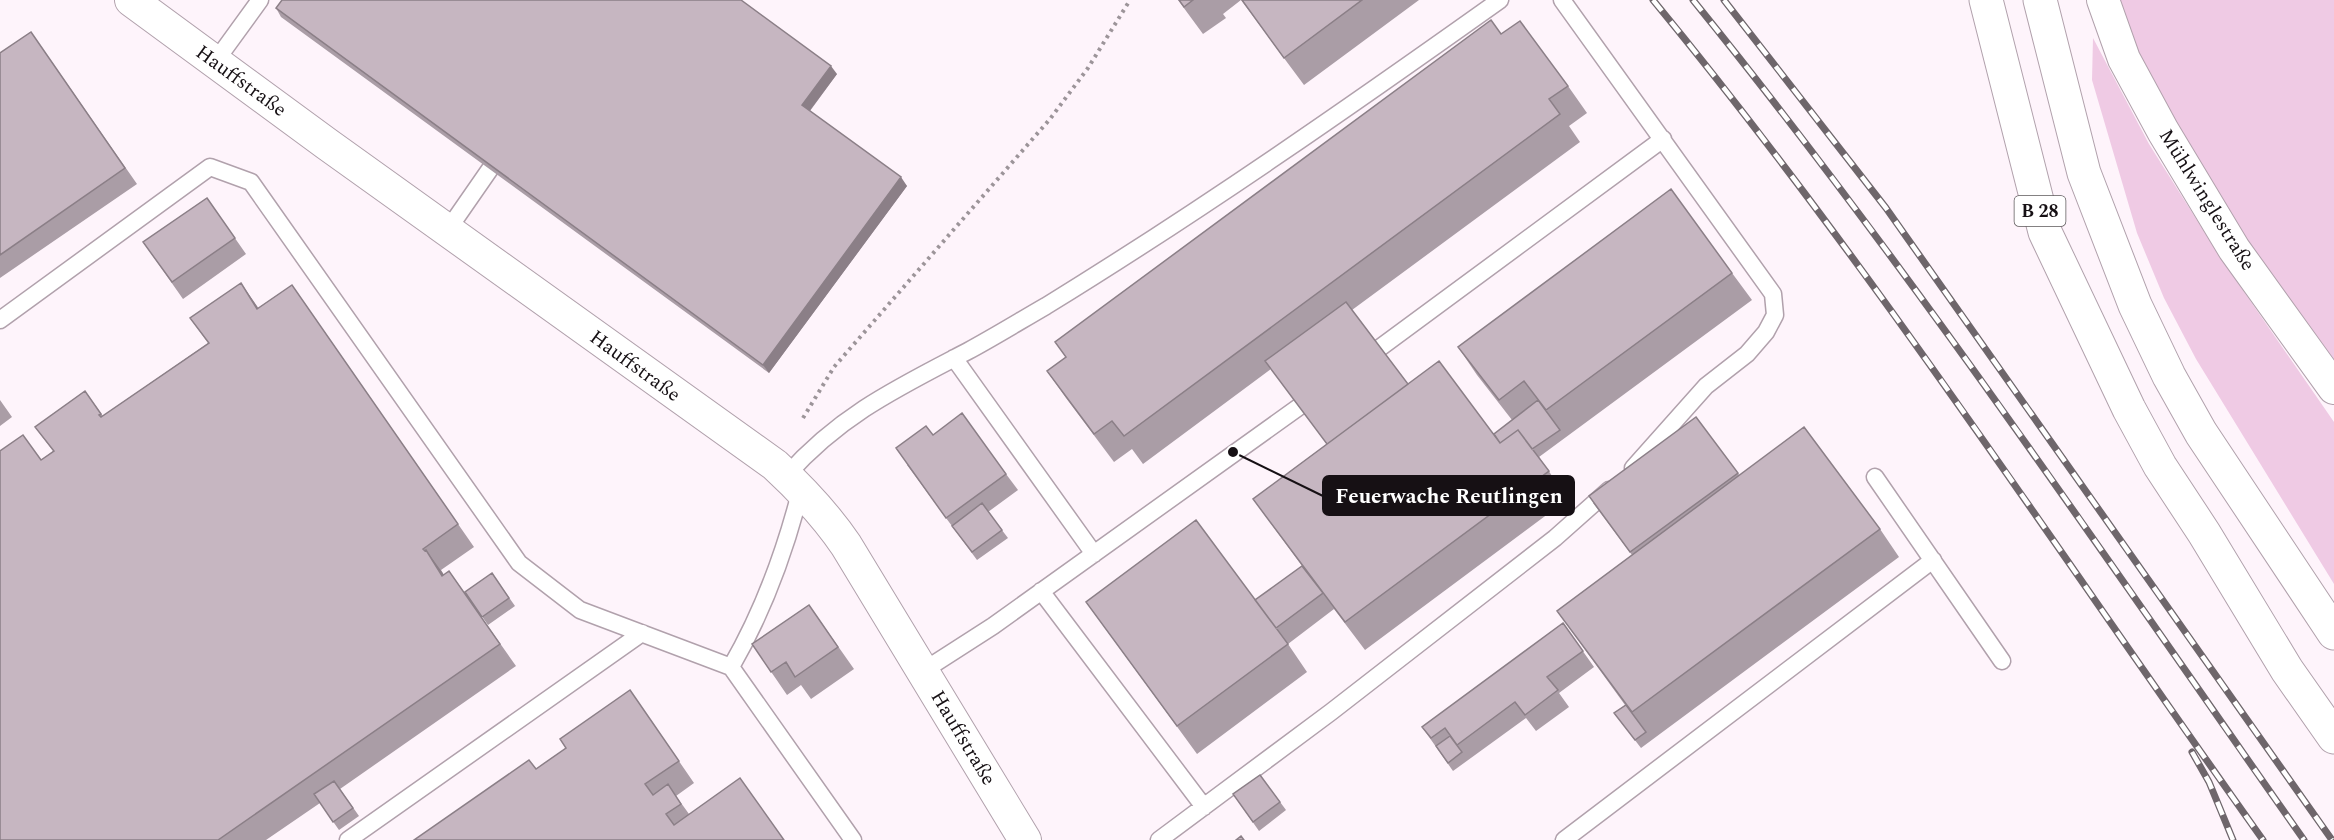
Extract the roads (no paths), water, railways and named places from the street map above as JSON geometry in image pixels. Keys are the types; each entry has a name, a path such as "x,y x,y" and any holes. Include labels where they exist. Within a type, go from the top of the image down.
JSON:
{"highway":[{"name":"B 28","path":"1986,0 2045,232 2129,409 2160,466 2204,533 2287,670 2334,737"},
{"name":"B 28","path":"2040,0 2085,173 2135,305 2169,376 2201,432 2334,633"}],"street":[{"name":"Hauffstraße","path":"131,0 787,477 828,518 846,545 1025,840"},
{"name":"Mühlwinglestraße","path":"2103,0 2124,59 2163,131 2234,249 2334,388"}],"lane":[{"path":"215,62 260,0"},
{"path":"732,667 752,632 788,539 787,477 812,449 861,409 1045,306 1191,213 1323,126 1500,0"},
{"path":"1159,840 1555,538 1629,472 1706,387 1747,354 1766,332 1775,315 1773,294 1562,0"},
{"path":"1352,369 1663,139"},
{"path":"0,320 210,167 252,182 519,563 580,610 732,667 854,840"},
{"path":"447,231 490,169"},
{"path":"954,358 1094,554"},
{"path":"923,671 957,651 1334,382"},
{"path":"1875,477 2002,661"},
{"path":"1564,840 1933,560"},
{"path":"1041,591 1204,807"},
{"path":"348,840 642,633"}],"railway":[{"path":"1653,0 1734,101 1890,309 2263,840"},
{"path":"1693,0 1774,102 1930,309 2304,840"},
{"path":"1724,0 1886,208 2332,840"},
{"path":"2192,752 2209,782 2233,840"}],"place":[{"name":"Feuerwache Reutlingen","path":"1233,452"}]}
